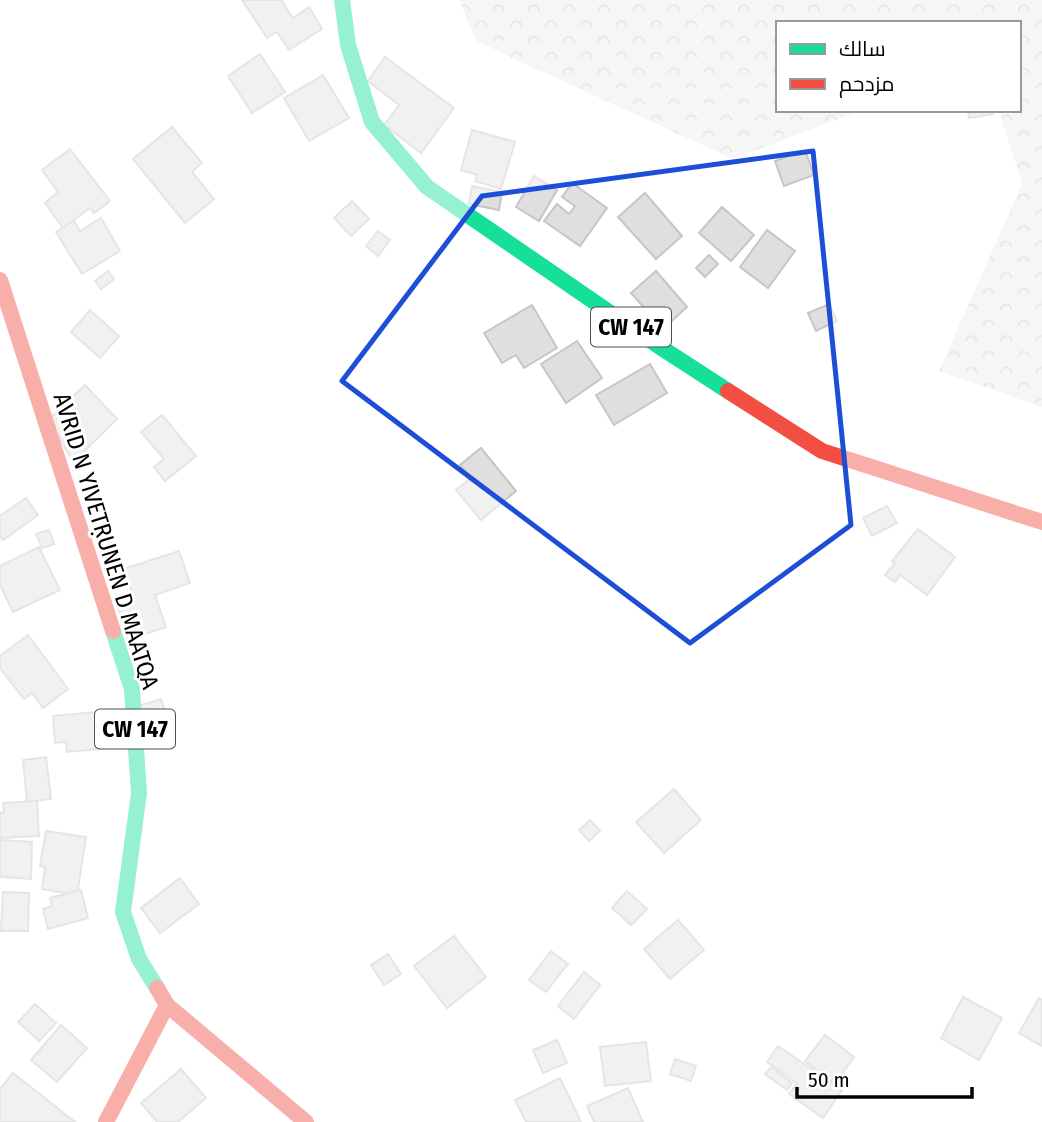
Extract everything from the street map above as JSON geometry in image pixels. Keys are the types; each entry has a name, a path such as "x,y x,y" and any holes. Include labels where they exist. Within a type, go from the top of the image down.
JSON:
{"main road":[{"name":"CW 147","path":"342,0 348,45 372,122 427,187 657,345 822,451 1042,522"},
{"name":"AVRID N YIVETṚUNEN D MAATQA","path":"0,280 132,689 139,793 123,912 139,959 167,1005 306,1122"},
{"path":"106,1122 167,1005"}],"highlighted area":[{"path":"813,151 851,525 690,643 342,381 482,196"}],"green space":[{"path":"459,0 1042,0 1042,407 939,371 1022,184 1000,112 1021,112 1021,21 776,21 776,112 857,112 733,159 476,41"}],"building":[{"path":"242,0 281,0 293,18 309,7 322,29 289,50 277,32 267,38"},
{"path":"260,54 285,92 252,113 228,76"},
{"path":"385,57 454,108 421,153 384,125 399,105 368,81"},
{"path":"323,75 349,118 309,141 284,98"},
{"path":"968,112 993,114 969,118"},
{"path":"172,127 202,163 192,172 214,199 185,223 133,159"},
{"path":"472,130 515,142 501,189 475,181 477,175 461,170"},
{"path":"70,149 110,201 94,213 90,208 63,228 45,203 58,192 42,170"},
{"path":"805,150 814,175 784,186 775,161"},
{"path":"534,176 557,190 539,221 516,207"},
{"path":"572,183 607,208 580,246 544,221 557,204 569,214 575,206 562,197"},
{"path":"472,186 502,192 499,210 469,204"},
{"path":"645,193 682,236 656,259 618,217"},
{"path":"352,201 369,219 351,236 334,218"},
{"path":"722,207 754,235 731,261 699,233"},
{"path":"101,218 120,251 82,274 56,232 74,221 80,231"},
{"path":"767,230 795,251 768,288 740,267"},
{"path":"378,231 390,240 378,256 366,246"},
{"path":"709,255 718,264 705,277 696,268"},
{"path":"108,271 114,279 101,289 95,281"},
{"path":"656,271 687,307 663,329 631,293"},
{"path":"829,304 837,321 816,331 808,313"},
{"path":"532,305 557,348 524,368 516,355 502,363 484,333"},
{"path":"90,310 119,336 100,358 71,332"},
{"path":"577,341 602,378 566,403 541,364"},
{"path":"650,364 667,393 614,425 596,395"},
{"path":"85,385 117,419 73,462 49,419"},
{"path":"162,415 196,456 165,481 154,467 164,459 141,432"},
{"path":"481,448 516,491 481,520 456,490 471,478 460,465"},
{"path":"26,498 38,515 3,540 0,536 0,516"},
{"path":"887,506 897,523 872,536 863,518"},
{"path":"918,529 955,557 927,595 900,575 895,582 885,575 895,563 892,561"},
{"path":"49,530 54,544 42,548 36,534"},
{"path":"39,547 60,590 13,612 0,585 0,566"},
{"path":"179,551 190,583 155,595 166,627 129,639 118,607 135,601 124,569"},
{"path":"28,635 68,689 43,708 32,693 24,699 0,668 0,656"},
{"path":"161,699 170,725 141,735 132,708"},
{"path":"97,712 100,749 67,752 66,742 55,743 53,716"},
{"path":"46,757 51,799 27,802 23,760"},
{"path":"674,789 701,820 664,853 636,822"},
{"path":"37,801 39,836 0,838 0,813 4,812 3,803"},
{"path":"590,820 600,831 589,841 579,830"},
{"path":"46,831 86,837 77,895 42,889 45,867 40,866"},
{"path":"0,840 32,842 31,879 0,877"},
{"path":"180,878 199,904 160,933 141,908"},
{"path":"81,890 88,918 48,929 43,909 52,906 50,898"},
{"path":"627,891 647,909 631,925 612,908"},
{"path":"3,892 29,893 28,931 1,931"},
{"path":"678,920 704,950 670,979 644,949"},
{"path":"454,936 486,977 447,1008 414,966"},
{"path":"551,951 568,964 546,992 529,980"},
{"path":"388,954 401,974 384,985 371,965"},
{"path":"584,972 600,985 574,1019 558,1006"},
{"path":"963,997 1002,1018 979,1060 941,1038"},
{"path":"1039,998 1042,1000 1042,1046 1019,1033"},
{"path":"35,1004 56,1023 39,1041 18,1022"},
{"path":"61,1025 87,1048 57,1082 31,1060"},
{"path":"825,1035 854,1057 835,1084 805,1061"},
{"path":"557,1040 567,1063 543,1073 533,1050"},
{"path":"646,1042 651,1081 605,1086 600,1047"},
{"path":"778,1046 842,1090 823,1118 789,1094 797,1083 767,1062"},
{"path":"675,1059 696,1066 691,1081 670,1074"},
{"path":"771,1067 792,1083 787,1090 765,1074"},
{"path":"181,1069 206,1098 178,1122 157,1122 141,1103"},
{"path":"13,1073 75,1122 0,1122 0,1089"},
{"path":"560,1078 581,1122 526,1122 515,1100"},
{"path":"628,1088 643,1122 594,1122 587,1106"}],"traffic: fast":[{"path":"342,0 348,45 372,122 427,187 728,391"},
{"path":"113,631 132,689 139,793 123,912 139,959 157,988"}],"traffic: jam":[{"path":"0,280 113,631"},
{"path":"728,391 822,451 1042,522"},
{"path":"157,988 167,1005 306,1122"},
{"path":"106,1122 167,1005"}]}
